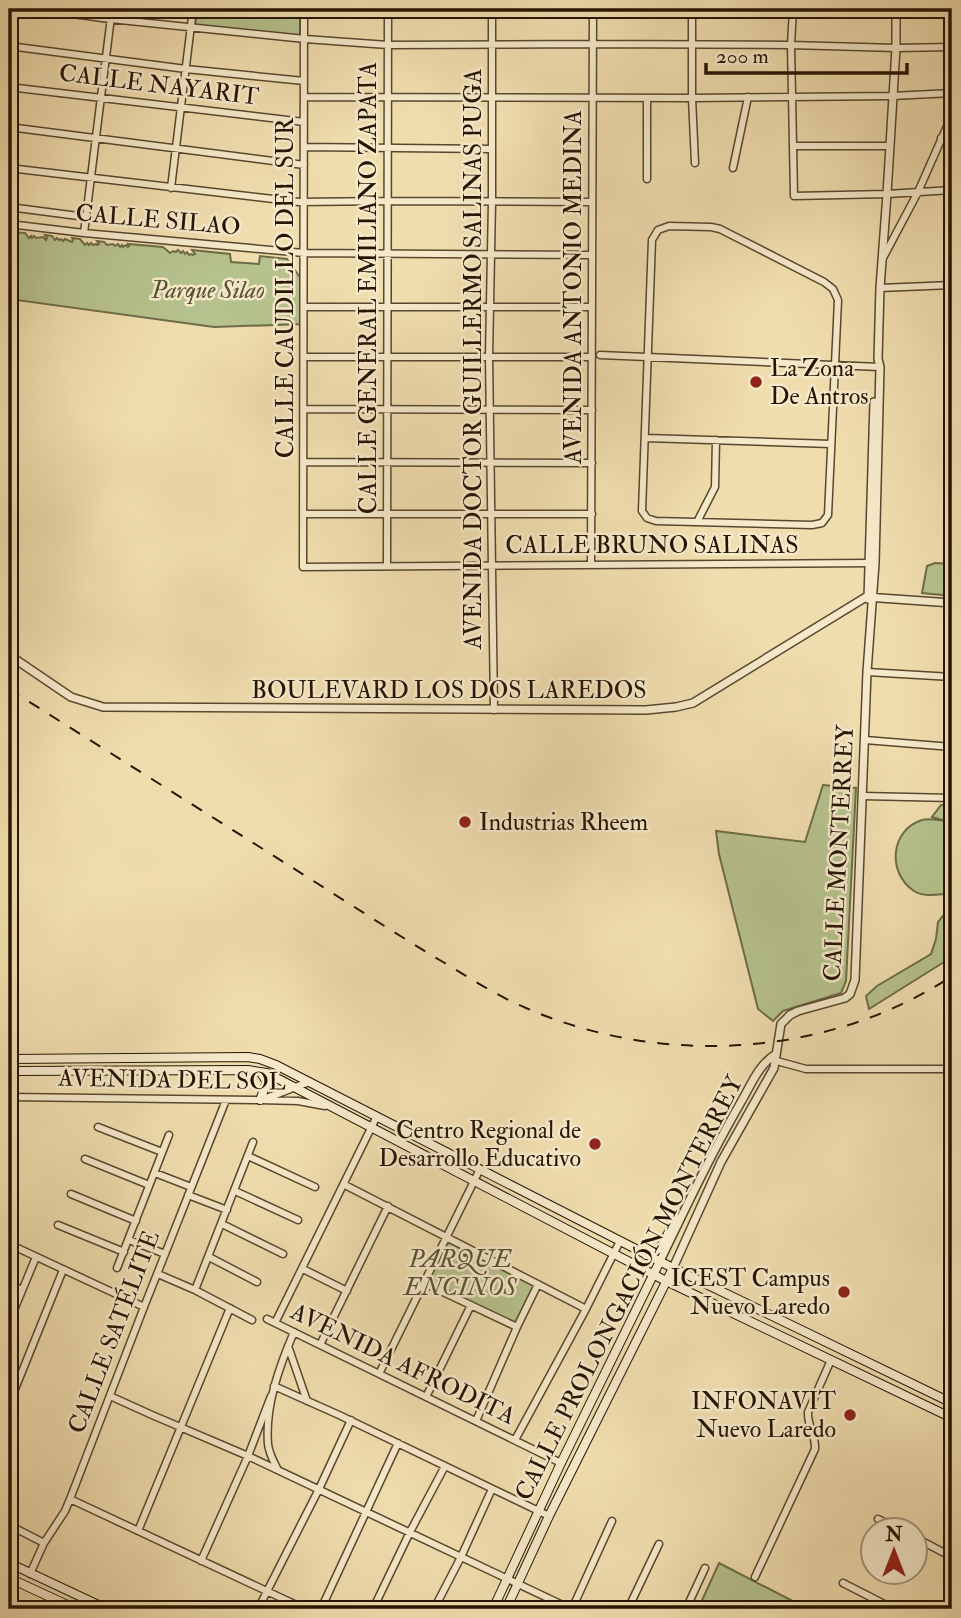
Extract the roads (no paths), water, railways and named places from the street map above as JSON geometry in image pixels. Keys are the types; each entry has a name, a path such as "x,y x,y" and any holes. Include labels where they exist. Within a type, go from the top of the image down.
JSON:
{"main road":[{"path":"9,1059 260,1059 377,1116 646,1255 952,1403"},
{"path":"9,1071 267,1073 666,1281 952,1418"},
{"path":"258,1071 267,1082 260,1100"},
{"path":"646,1255 659,1250 675,1221 681,1218"},
{"path":"576,1234 583,1222"},
{"name":"CALLE PROLONGACIÓN MONTERREY","path":"493,1609 660,1261"},
{"name":"CALLE PROLONGACIÓN MONTERREY","path":"506,1609 549,1516 673,1268"},
{"path":"787,1339 793,1326"},
{"path":"866,1377 871,1364"},
{"path":"9,1563 105,1609"},
{"path":"9,1578 76,1609"}],"street":[{"path":"14,9 9,49 304,81"},
{"path":"34,9 305,39 388,45 952,47"},
{"path":"83,233 112,9"},
{"path":"171,188 193,9"},
{"name":"CALLE CAUDILLO DEL SUR","path":"303,567 304,9"},
{"name":"CALLE GENERAL EMILIANO ZAPATA","path":"387,566 388,9"},
{"name":"AVENIDA DOCTOR GUILLERMO SALINAS PUGA","path":"492,9 489,357 494,710"},
{"name":"AVENIDA ANTONIO MEDINA","path":"592,565 593,9"},
{"path":"692,9 695,163"},
{"path":"793,9 793,196 952,190"},
{"name":"CALLE MONTERREY","path":"773,1058 785,1020 798,1011 845,998 853,988 871,607 880,288 896,48 896,9"},
{"name":"CALLE NAYARIT","path":"9,86 304,122"},
{"path":"304,97 692,98 952,93"},
{"path":"647,97 647,179"},
{"path":"733,167 748,97"},
{"path":"882,260 918,192 952,115"},
{"path":"9,127 304,165"},
{"path":"941,138 952,138"},
{"path":"793,146 889,146"},
{"path":"304,147 492,149"},
{"path":"9,168 304,202 592,202"},
{"path":"9,207 86,217"},
{"name":"CALLE SILAO","path":"9,224 304,253 592,255"},
{"path":"669,226 720,229 833,289 838,300 828,515 822,523 812,526 656,521 647,518 642,511 647,357 652,240 658,230 669,226"},
{"path":"880,288 952,285"},
{"path":"304,307 592,307"},
{"path":"600,355 878,365"},
{"path":"304,356 592,357"},
{"path":"304,409 592,410"},
{"path":"646,438 831,444"},
{"path":"697,522 715,487 716,440"},
{"path":"304,462 592,463"},
{"path":"303,514 592,514"},
{"name":"CALLE BRUNO SALINAS","path":"303,567 871,563"},
{"path":"870,597 952,603"},
{"name":"BOULEVARD LOS DOS LAREDOS","path":"9,656 71,697 103,707 646,710 685,706 870,597"},
{"path":"867,672 952,677"},
{"path":"865,740 952,747"},
{"path":"863,796 952,797"},
{"path":"773,1058 806,1069 952,1069"},
{"name":"CALLE PROLONGACIÓN MONTERREY","path":"660,1261 730,1121 760,1069 773,1058"},
{"name":"CALLE PROLONGACIÓN MONTERREY","path":"673,1268 721,1162 770,1075 773,1058"},
{"path":"260,1100 310,1082"},
{"name":"AVENIDA DEL SOL","path":"9,1097 260,1100 307,1102 333,1108"},
{"name":"CALLE SATÉLITE","path":"30,1574 44,1543 70,1499 226,1100"},
{"path":"275,1323 377,1116"},
{"path":"98,1127 162,1152"},
{"path":"117,1268 169,1135"},
{"path":"195,1290 253,1142"},
{"path":"248,1156 315,1187"},
{"path":"85,1159 149,1185"},
{"path":"379,1374 480,1169"},
{"path":"155,1172 191,1187"},
{"path":"345,1185 586,1309"},
{"path":"235,1191 298,1220"},
{"path":"71,1194 136,1221"},
{"path":"188,1195 227,1210"},
{"path":"320,1345 388,1206"},
{"path":"222,1224 283,1254"},
{"path":"58,1225 124,1252"},
{"path":"129,1240 165,1254"},
{"path":"515,1440 620,1241"},
{"path":"9,1244 144,1307"},
{"path":"9,1322 36,1257"},
{"path":"209,1257 257,1282"},
{"path":"303,1269 347,1291"},
{"path":"9,1404 63,1270"},
{"name":"AVENIDA AFRODITA","path":"158,1274 252,1320"},
{"path":"424,1283 517,1327"},
{"path":"9,1284 22,1290"},
{"path":"476,1421 538,1284"},
{"path":"426,1397 471,1305"},
{"path":"138,1531 230,1308"},
{"name":"AVENIDA AFRODITA","path":"267,1319 561,1463"},
{"path":"201,1561 248,1456 294,1332"},
{"path":"288,1346 307,1401"},
{"path":"755,1577 815,1449 807,1417 831,1360"},
{"path":"274,1386 351,1420 549,1516"},
{"path":"110,1396 248,1456 571,1609 612,1521"},
{"path":"271,1396 268,1444 278,1470"},
{"path":"258,1609 351,1420"},
{"path":"321,1609 398,1443"},
{"path":"373,1609 446,1466"},
{"path":"434,1609 492,1489"},
{"path":"70,1499 305,1609"},
{"path":"9,1525 44,1543"},
{"path":"628,1609 659,1544"},
{"path":"930,1546 952,1557"},
{"path":"686,1609 705,1568"},
{"path":"843,1583 894,1609"}],"railway":[{"path":"9,689 473,980 526,1008 578,1027 632,1039 687,1045 743,1045 798,1038 852,1024 904,1003 952,976"}],"place":[{"name":"La Zona De Antros","path":"756,382"},
{"name":"Industrias Rheem","path":"465,822"},
{"name":"Centro Regional de Desarrollo Educativo","path":"595,1144"},
{"name":"ICEST Campus Nuevo Laredo","path":"844,1292"},
{"name":"INFONAVIT Nuevo Laredo","path":"850,1415"}],"park label":[{"name":"Parque Silao","path":"208,290"},
{"name":"PARQUE ENCINOS","path":"460,1273"}]}
